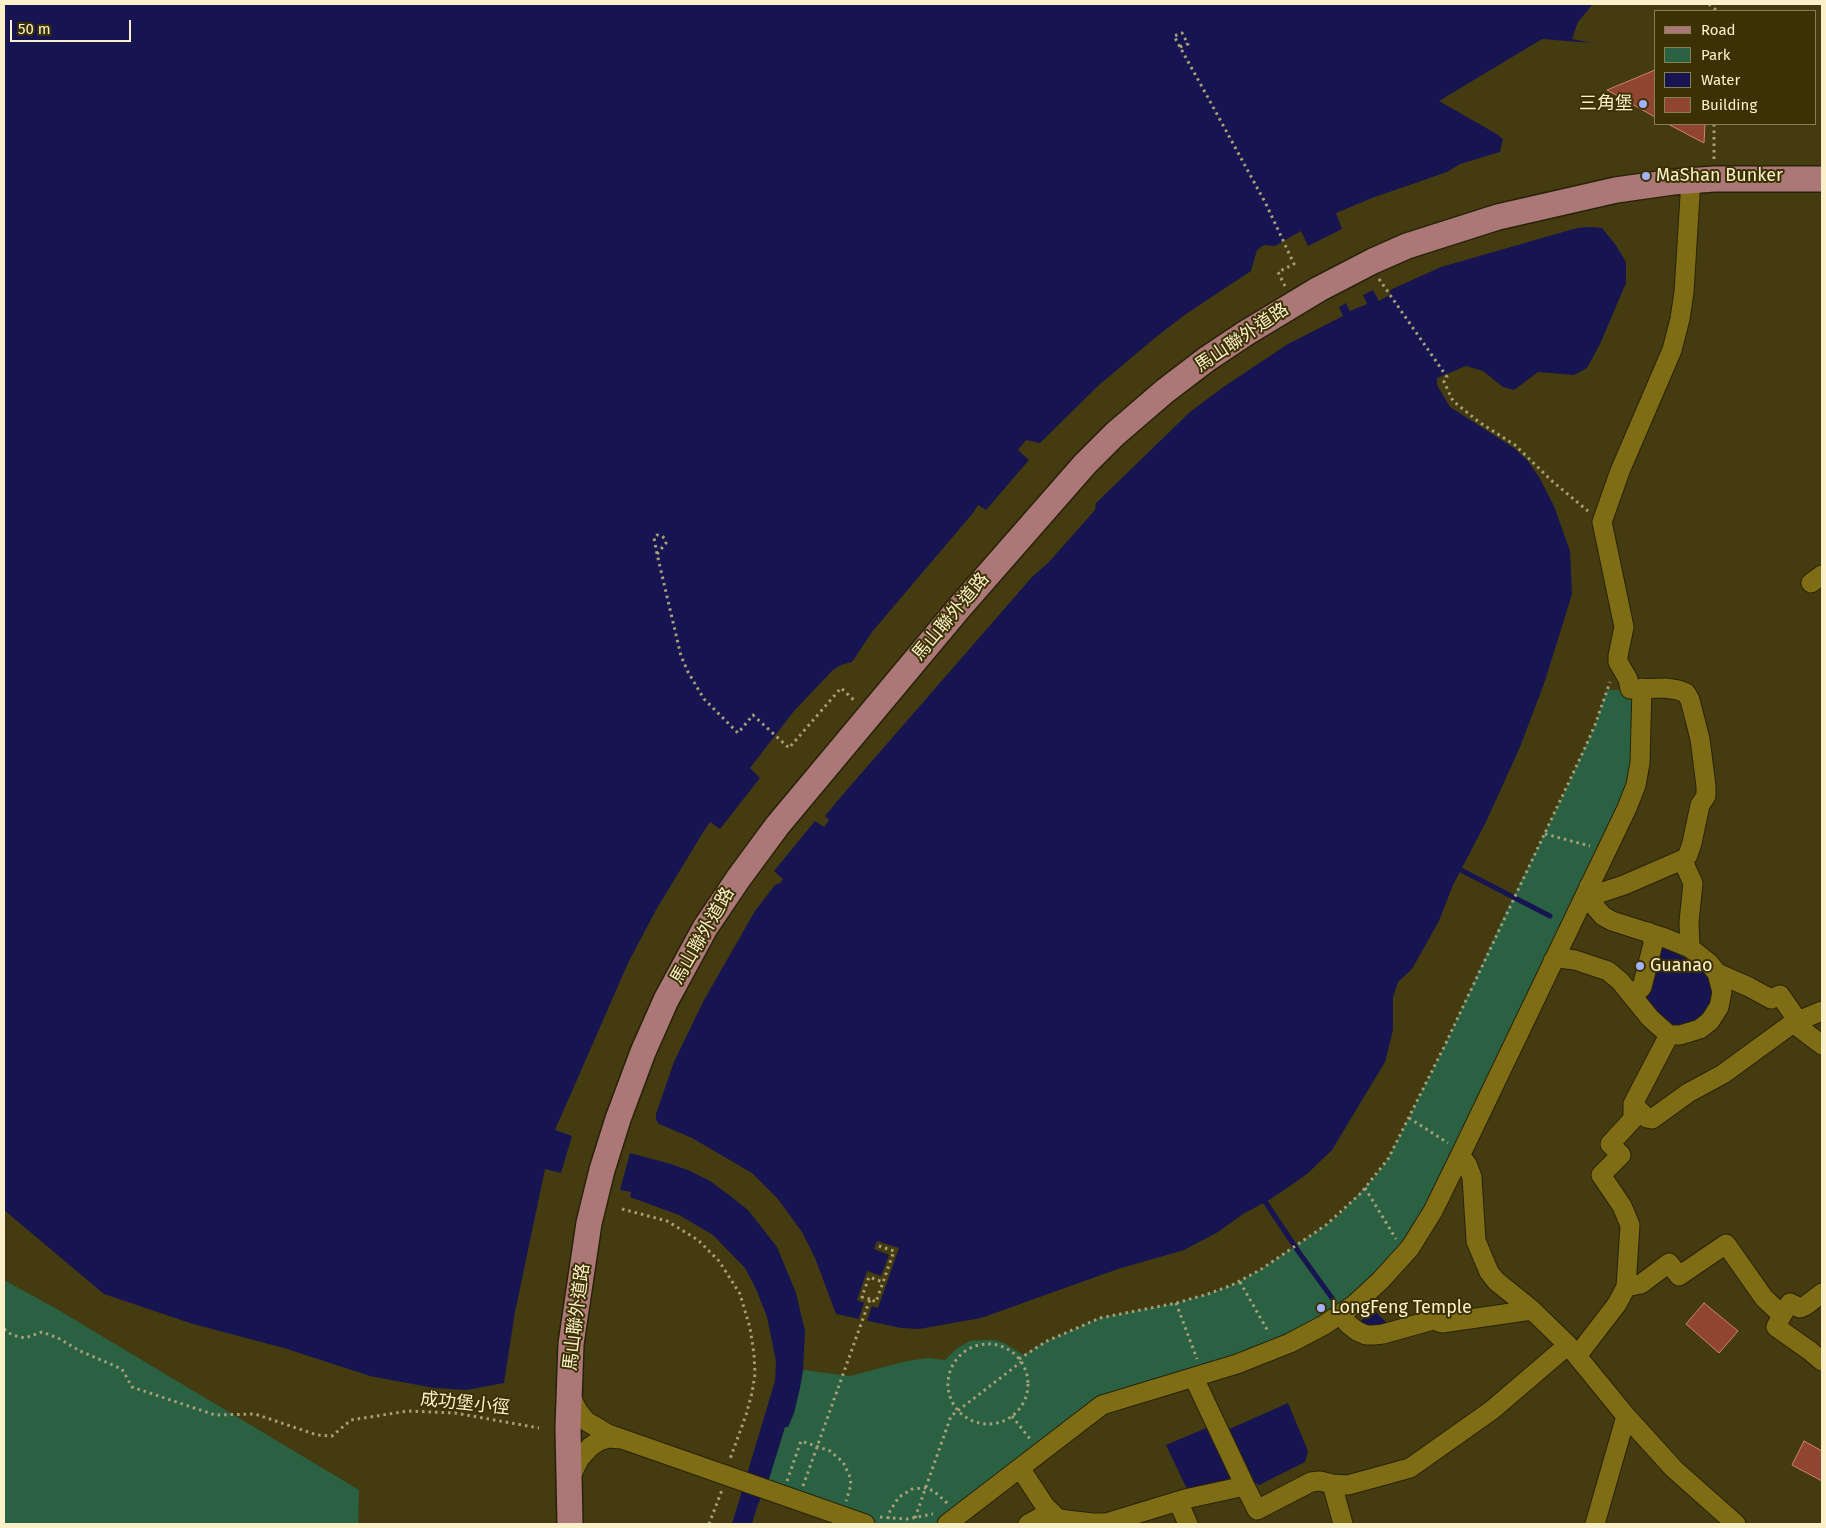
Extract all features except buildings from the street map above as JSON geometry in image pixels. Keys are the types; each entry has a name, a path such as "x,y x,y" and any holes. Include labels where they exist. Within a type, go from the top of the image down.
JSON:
{"main road":[{"name":"馬山聯外道路","path":"570,1524 568,1445 571,1344 589,1223 615,1128 643,1052 686,961 726,896 777,826 958,608 1085,464 1165,391 1208,359 1295,303 1388,254 1437,236 1506,215 1616,190 1703,180 1822,178"}],"street":[{"path":"1589,890 1594,895 1684,859 1688,855 1692,844 1700,805 1706,796 1700,739 1686,693 1678,690 1630,689 1628,679 1618,662 1624,627 1602,522 1620,471 1672,350 1680,319 1703,180"},
{"path":"945,1517 1020,1468 1102,1405 1197,1371 1270,1352 1324,1325 1341,1314 1380,1281 1410,1248 1433,1211 1457,1151 1589,890 1636,785 1642,735 1642,688"},
{"path":"1684,859 1693,883 1689,922 1690,948"},
{"path":"1553,961 1559,958 1575,960 1608,971 1620,980 1650,1018 1669,1035 1680,1036 1700,1029 1710,1021 1719,1007 1722,992 1717,973 1709,963 1690,948 1612,921 1603,916 1590,901 1589,890"},
{"path":"1627,989 1633,992 1638,991 1642,987 1654,940 1648,932"},
{"path":"1717,973 1771,999 1780,995 1795,1022 1822,1045"},
{"path":"1633,1104 1647,1118 1652,1119 1688,1093 1723,1074 1795,1022 1822,1011"},
{"path":"1197,1371 1245,1486 1261,1517 1311,1482 1320,1480 1332,1484 1348,1485 1410,1468 1492,1410 1573,1351 1617,1304 1626,1287 1630,1225 1622,1206 1601,1175 1621,1155 1610,1144 1633,1119 1633,1104 1669,1035"},
{"path":"1457,1151 1467,1164 1472,1177 1474,1233 1489,1272 1496,1281 1532,1310 1573,1351 1626,1416 1674,1469 1736,1524"},
{"path":"1626,1287 1641,1284 1669,1263 1679,1276 1726,1244 1764,1298 1782,1315"},
{"path":"1822,1293 1800,1308 1790,1303 1776,1327 1822,1361"},
{"path":"1341,1314 1348,1324 1357,1331 1366,1335 1374,1335 1433,1320 1442,1322 1532,1310"},
{"path":"569,1391 578,1411 586,1421 597,1428"},
{"path":"1595,1524 1626,1416"},
{"path":"568,1445 571,1434 579,1425 584,1424 629,1442"},
{"path":"569,1481 580,1458 590,1447 609,1438 629,1442 732,1474 870,1520"},
{"path":"1020,1468 1044,1506 1057,1518 1066,1520 1106,1523 1178,1502 1245,1486"},
{"path":"1332,1484 1343,1524"},
{"path":"1178,1502 1188,1524"},
{"path":"1028,1524 1050,1512"}],"path":[{"path":"1180,47 1188,44 1182,33 1174,36 1222,125 1266,204 1294,264 1278,272 1286,288"},
{"path":"1703,180 1714,125"},
{"path":"1377,276 1447,377 1444,382 1453,400 1479,422 1515,445 1552,482 1602,522"},
{"path":"657,555 666,543 666,539 663,536 658,536 655,539 657,555 681,657 695,686 716,713 738,733 753,716 784,745"},
{"path":"657,555 681,656 688,672 704,699 738,733 753,716 789,748 841,688 863,707"},
{"path":"915,1518 951,1416 1020,1360 1047,1341 1100,1318 1176,1303 1240,1282 1314,1234 1339,1215 1365,1188 1388,1159 1445,1045 1595,725 1607,690"},
{"path":"1545,834 1596,848"},
{"path":"1409,1118 1457,1151"},
{"path":"1365,1188 1399,1244"},
{"path":"622,1209 667,1221 698,1240 719,1261 740,1294 750,1328 755,1374 752,1393 732,1474 710,1524"},
{"path":"879,1246 894,1251 876,1302 862,1297 869,1277 883,1282"},
{"path":"1240,1282 1272,1337"},
{"path":"802,1492 870,1299"},
{"path":"1176,1303 1197,1371"},
{"name":"成功堡小徑","path":"4,1329 12,1335 25,1338 42,1332 58,1338 80,1352 122,1370 132,1386 215,1415 255,1414 317,1435 332,1436 351,1420 408,1412 455,1413 539,1428"},
{"path":"992,1343 1005,1347 1020,1360 1028,1379 1028,1392 1023,1404 1012,1416 1003,1421 990,1424 976,1422 964,1417 958,1411 949,1395 947,1382 950,1369 956,1357 967,1349 979,1344 992,1343"},
{"path":"1012,1416 1034,1443"},
{"path":"776,1488 801,1441 838,1456 848,1470 851,1485 844,1507"},
{"path":"870,1520 945,1517 951,1506 934,1491 925,1488 912,1489 904,1492 893,1505 888,1519"}],"green space":[{"path":"1607,690 1633,690 1640,763 1420,1234 1324,1325 1102,1405 959,1515 935,1524 865,1524 765,1488 785,1427 788,1427 794,1413 803,1370 850,1376 907,1361 928,1358 945,1360 956,1349 970,1341 984,1340 995,1340 1006,1344 1023,1355 1047,1341 1100,1318 1176,1303 1232,1285 1260,1270 1339,1215 1388,1159 1445,1045 1507,910 1566,789 1595,725"},
{"path":"4,1280 55,1308 359,1490 358,1524 4,1524"}],"water":[{"path":"4,4 1593,4 1578,22 1572,39 1592,43 1542,39 1439,101 1503,139 1500,152 1460,164 1447,172 1372,198 1336,213 1342,229 1308,246 1301,231 1275,246 1264,245 1257,250 1251,271 1186,314 1156,337 1099,385 1040,443 1026,440 1018,450 1029,460 986,510 978,505 872,632 852,662 841,665 833,670 794,711 750,768 760,778 720,829 710,822 702,834 656,910 629,961 555,1130 572,1136 561,1173 545,1169 515,1312 504,1383 467,1390 434,1388 370,1376 284,1348 193,1324 104,1294 4,1210"},
{"path":"1577,228 1602,228 1615,244 1626,262 1626,283 1600,344 1587,368 1574,375 1538,372 1514,390 1503,387 1483,371 1466,366 1437,378 1437,385 1450,407 1514,448 1527,460 1539,477 1554,506 1570,551 1572,594 1545,681 1520,747 1486,822 1453,885 1439,921 1412,969 1398,982 1393,997 1393,1030 1385,1062 1332,1150 1307,1174 1287,1188 1243,1214 1218,1232 1184,1250 1118,1269 981,1318 919,1329 901,1328 836,1314 815,1258 802,1232 778,1199 752,1173 692,1138 659,1124 656,1120 656,1114 674,1062 704,1000 755,911 775,885 783,879 774,871 815,821 824,827 829,820 825,816 845,792 1032,577 1048,563 1095,510 1096,503 1190,412 1288,344 1343,316 1339,307 1346,303 1350,311 1367,304 1363,295 1373,290 1379,301 1390,295 1390,290 1441,267"},
{"path":"1657,944 1699,965 1707,972 1712,989 1712,1002 1703,1019 1687,1027 1669,1026 1647,1005 1646,993"},
{"path":"630,1153 690,1171 710,1181 748,1210 777,1247 796,1293 805,1331 800,1388 794,1413 788,1427 785,1427 770,1476 752,1524 732,1524 775,1381 776,1361 767,1317 745,1268 713,1235 679,1215 630,1197 631,1192 620,1190"},
{"path":"1373,1309 1391,1327 1356,1326"},
{"path":"1288,1403 1308,1451 1305,1462 1259,1485 1249,1479 1225,1431"},
{"path":"1211,1426 1236,1478 1187,1489 1166,1445"}],"pier":[{"path":"877,1241 899,1248 878,1308 872,1306 866,1323 858,1321 864,1303 857,1300 867,1271 881,1276 889,1255 874,1249"}],"waterway":[{"path":"1455,867 1550,916"},
{"path":"1262,1197 1332,1298"}],"place":[{"name":"三角堡","path":"1643,104"},
{"name":"MaShan Bunker","path":"1646,176"},
{"name":"Guanao","path":"1640,966"},
{"name":"LongFeng Temple","path":"1321,1308"}]}
